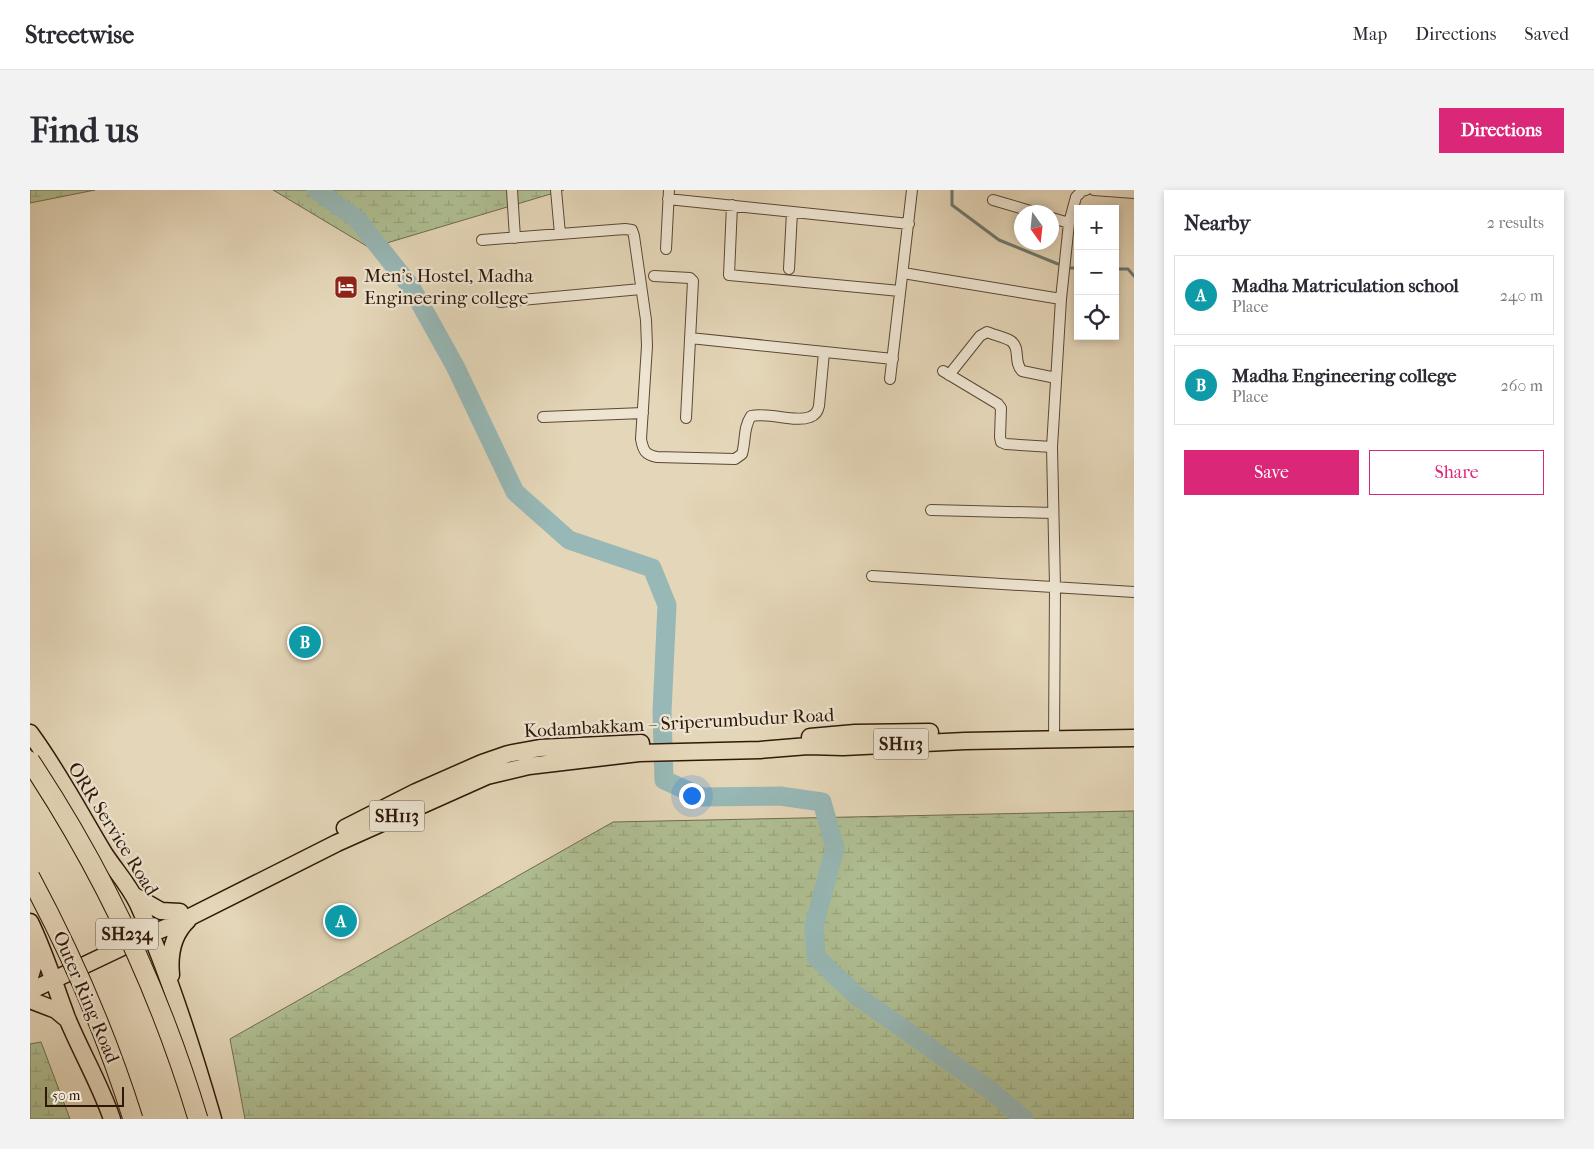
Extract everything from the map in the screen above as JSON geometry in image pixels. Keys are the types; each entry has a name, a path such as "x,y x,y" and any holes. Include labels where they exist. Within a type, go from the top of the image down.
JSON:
{"highway":[{"name":"SH234","path":"30,761 66,817 140,960 169,1032 198,1119"},
{"name":"Outer Ring Road","path":"30,878 63,942 105,1034 133,1119"}],"main road":[{"name":"Kodambakkam – Sriperumbudur Road","path":"1054,734 1134,728"},
{"name":"Kodambakkam – Sriperumbudur Road","path":"30,991 150,934 273,864 416,792 482,763 508,754 540,748 664,747 841,735 855,732 1054,734 1134,738"},
{"name":"ORR Service Road","path":"30,733 107,858 133,895 171,988 213,1119"},
{"path":"133,895 161,911 186,915 173,941 170,957 171,988"},
{"path":"30,977 36,957 36,942 32,926"},
{"path":"32,926 68,1020 99,1085 112,1119"},
{"path":"30,1000 56,1010 68,1020"},
{"path":"204,1088 220,1119"}],"street":[{"path":"512,190 515,238"},
{"path":"556,190 560,234"},
{"path":"890,379 900,291 904,273 912,190"},
{"path":"1054,734 1055,586 1052,447 1056,378 1061,298 1070,223 1076,197 1086,190"},
{"path":"1094,190 1134,193"},
{"path":"666,249 669,194 732,205 909,224"},
{"path":"993,200 1014,206"},
{"path":"732,205 729,275 900,291"},
{"path":"789,269 792,212"},
{"path":"1059,220 1070,223"},
{"path":"482,240 632,230 646,320 647,346 641,439 643,450 648,456 735,459 742,454 745,446 746,424 751,416 760,414 804,419 812,417 818,412 820,406 824,352"},
{"path":"904,273 1061,298"},
{"path":"654,276 690,278 693,281 686,418"},
{"path":"500,302 641,289"},
{"path":"1052,447 1006,444 1001,442 1001,408 998,404 946,373 980,336 987,332 1011,341 1017,350 1017,361 1022,371 1056,378"},
{"path":"690,338 893,359"},
{"path":"543,418 643,413"},
{"path":"931,510 1053,513"},
{"path":"872,576 1134,592"}],"green space":[{"path":"30,190 95,190 30,203"},
{"path":"273,190 564,190 370,248"},
{"path":"1134,811 1134,1119 245,1119 230,1039 613,822"},
{"path":"41,1042 70,1119 30,1119 30,1044"}],"waterway":[{"path":"316,190 357,219 411,287 455,366 515,492 569,540 652,568 667,605 662,712 664,780 702,797 780,796 822,802 835,848 814,926 816,957 857,996 990,1090 1024,1119"},
{"path":"952,190 952,205 999,240 1058,264"},
{"path":"1119,269 1128,269 1134,276"}],"place":[{"name":"Men's Hostel, Madha Engineering college","path":"346,287"},
{"name":"Madha Engineering college","path":"305,642"},
{"name":"Madha Matriculation school","path":"341,921"}]}
